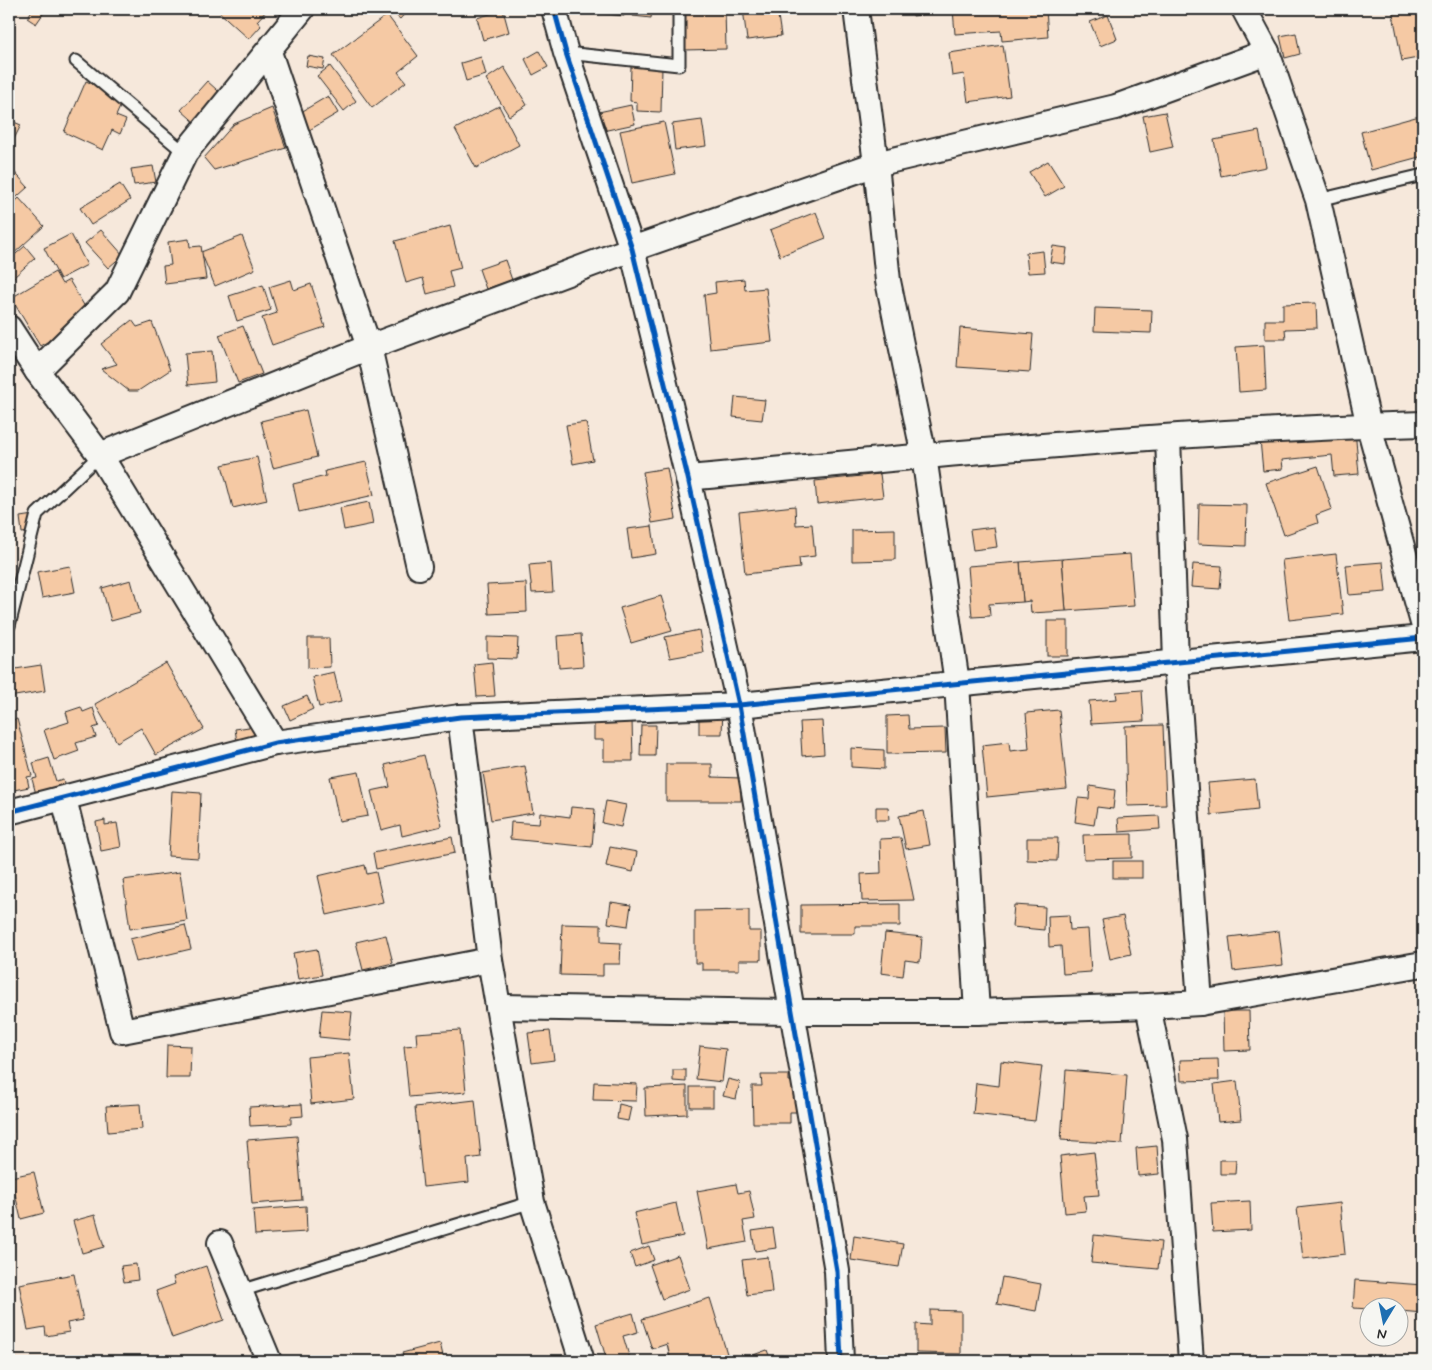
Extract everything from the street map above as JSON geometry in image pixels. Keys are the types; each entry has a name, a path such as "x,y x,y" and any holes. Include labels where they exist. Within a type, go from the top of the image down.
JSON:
{"street":[{"path":"37,372 118,292 185,153 269,52 302,9"},
{"path":"554,9 566,53 632,249 688,478 739,705 837,1271 842,1361"},
{"path":"856,9 876,164 888,281 924,456 957,683 977,1012"},
{"path":"1244,9 1267,52 1318,200 1369,426 1423,623"},
{"path":"269,52 369,347 419,567"},
{"path":"100,455 369,347 632,249 876,164 1116,107 1267,52"},
{"path":"9,328 37,372 100,455 275,743"},
{"path":"688,478 924,456 1168,437 1423,424"},
{"path":"1168,437 1176,661 1200,1003"},
{"path":"9,812 275,743 460,717 739,705 1423,638"},
{"path":"460,717 490,960 532,1202 582,1361"},
{"path":"64,799 122,1031 490,960"},
{"path":"498,1007 791,1012 977,1012 1148,1006 1200,1003 1423,964"},
{"path":"1148,1006 1175,1139 1191,1361"},
{"path":"220,1244 269,1361"}],"lane":[{"path":"566,53 679,65 679,15"},
{"path":"76,61 185,153"},
{"path":"1318,200 1423,175"},
{"path":"9,626 37,514 100,455"},
{"path":"240,1291 532,1202"}],"building":[{"path":"33,9 45,11 36,24 27,18"},
{"path":"216,9 268,9 257,21 261,26 249,39"},
{"path":"389,9 409,9 400,19"},
{"path":"588,9 625,9 624,16 588,12"},
{"path":"633,9 652,9 651,18 633,16"},
{"path":"683,9 725,9 726,49 684,50"},
{"path":"743,9 777,9 781,36 747,40"},
{"path":"912,9 951,9 952,10 913,16"},
{"path":"953,9 1046,9 1048,37 1002,41 1001,31 955,34"},
{"path":"1392,9 1423,9 1423,57 1402,61"},
{"path":"503,10 509,32 483,40 477,18"},
{"path":"387,15 418,56 398,72 406,82 372,108 333,55"},
{"path":"1108,15 1117,39 1100,46 1090,22"},
{"path":"1296,33 1300,54 1285,58 1280,36"},
{"path":"1003,45 1010,96 968,102 964,74 952,76 949,53"},
{"path":"539,51 548,67 533,75 525,59"},
{"path":"308,56 325,59 323,69 306,66"},
{"path":"481,57 486,75 466,81 461,63"},
{"path":"330,66 356,101 344,111 317,76"},
{"path":"631,66 662,67 661,112 637,111 637,102 630,101"},
{"path":"504,67 527,105 509,116 486,79"},
{"path":"86,81 124,98 116,116 126,120 120,134 112,130 103,150 64,132"},
{"path":"207,81 226,98 200,127 181,110"},
{"path":"328,96 338,113 306,132 296,115"},
{"path":"631,105 635,124 598,132 594,113"},
{"path":"499,106 519,145 476,168 455,129"},
{"path":"272,108 286,148 214,170 204,158 234,124"},
{"path":"1165,112 1173,147 1150,152 1143,116"},
{"path":"1423,115 1423,156 1371,170 1361,132"},
{"path":"9,120 21,125 9,149"},
{"path":"702,120 706,146 675,150 672,124"},
{"path":"664,122 675,174 632,183 620,131"},
{"path":"1259,131 1266,167 1221,176 1214,140"},
{"path":"1048,161 1064,186 1045,197 1029,172"},
{"path":"9,166 28,187 9,204"},
{"path":"153,166 156,182 134,185 131,169"},
{"path":"120,184 130,200 91,225 80,208"},
{"path":"19,198 44,226 11,256 9,254 9,208"},
{"path":"816,212 826,238 780,256 770,230"},
{"path":"450,226 461,268 449,271 453,287 427,294 423,278 406,283 395,241"},
{"path":"101,230 123,255 108,268 85,243"},
{"path":"71,234 87,265 60,279 44,248"},
{"path":"242,236 255,269 215,286 201,252"},
{"path":"189,239 190,247 201,246 206,279 165,284 163,266 171,265 168,242"},
{"path":"25,246 35,258 14,277 9,271 9,260"},
{"path":"1053,246 1067,248 1065,264 1050,262"},
{"path":"1043,251 1045,272 1028,273 1026,253"},
{"path":"505,260 512,280 486,289 479,269"},
{"path":"55,272 62,284 69,280 91,317 40,346 11,298"},
{"path":"744,279 745,290 766,288 772,342 710,349 704,295 716,293 715,282"},
{"path":"291,280 294,290 311,284 325,327 272,345 262,318 277,313 269,287"},
{"path":"263,285 271,310 237,321 229,296"},
{"path":"1316,303 1317,328 1285,329 1286,339 1265,339 1265,320 1283,320 1283,304"},
{"path":"1095,308 1152,310 1151,333 1094,331"},
{"path":"132,320 137,327 152,322 170,370 138,391 129,391 101,369 117,364 101,344"},
{"path":"243,326 262,374 238,383 219,335"},
{"path":"960,328 1033,334 1030,372 957,367"},
{"path":"1264,345 1266,390 1239,392 1236,347"},
{"path":"212,351 215,382 188,385 185,353"},
{"path":"735,397 765,400 762,420 733,417"},
{"path":"306,410 317,457 273,468 261,421"},
{"path":"586,422 593,460 573,464 566,425"},
{"path":"1355,430 1359,474 1334,476 1332,455 1282,460 1283,469 1263,471 1260,440"},
{"path":"257,457 267,500 233,508 222,465"},
{"path":"366,462 374,495 299,512 293,484 326,476 325,471"},
{"path":"1318,466 1332,509 1316,515 1318,523 1284,535 1266,483"},
{"path":"667,468 676,519 652,523 643,472"},
{"path":"880,474 883,497 817,504 815,481"},
{"path":"369,502 373,524 344,530 340,508"},
{"path":"1199,504 1247,505 1246,546 1198,544"},
{"path":"795,506 796,525 812,524 815,556 799,558 800,568 745,574 739,512"},
{"path":"40,514 42,530 22,533 20,517"},
{"path":"652,526 656,554 631,558 627,529"},
{"path":"994,527 997,547 973,550 970,530"},
{"path":"895,529 895,560 852,561 852,530"},
{"path":"1130,554 1134,606 1066,611 1062,559"},
{"path":"1336,554 1343,614 1289,620 1282,560"},
{"path":"1062,559 1066,611 1031,613 1030,601 1023,602 1020,562"},
{"path":"1020,562 1023,602 989,604 990,616 972,617 968,566"},
{"path":"1383,562 1386,592 1349,595 1346,565"},
{"path":"551,563 553,592 532,593 529,565"},
{"path":"1193,564 1222,566 1220,589 1191,587"},
{"path":"70,566 75,592 42,598 37,572"},
{"path":"131,580 140,613 111,621 102,588"},
{"path":"526,583 527,612 489,614 487,585"},
{"path":"661,596 672,631 631,643 620,608"},
{"path":"1047,621 1068,621 1068,656 1047,656"},
{"path":"699,630 703,652 670,658 665,637"},
{"path":"581,634 583,666 559,668 557,636"},
{"path":"487,637 518,638 517,659 487,658"},
{"path":"308,638 329,638 330,667 308,668"},
{"path":"492,662 495,696 477,697 474,664"},
{"path":"166,663 204,729 156,755 141,728 117,742 95,704"},
{"path":"41,665 45,691 9,697 9,670"},
{"path":"334,672 341,702 319,707 312,677"},
{"path":"1142,690 1144,721 1091,724 1089,701 1117,699 1116,692"},
{"path":"307,696 313,709 290,720 284,706"},
{"path":"81,707 83,712 93,708 99,726 93,728 96,737 76,743 79,751 54,760 44,730 69,722 66,712"},
{"path":"699,708 723,708 722,734 699,734"},
{"path":"1059,710 1067,789 987,797 982,745 1009,742 1010,751 1029,749 1026,713"},
{"path":"908,715 909,729 945,728 946,753 887,754 887,716"},
{"path":"17,719 32,776 27,777 29,787 9,791 9,721"},
{"path":"632,720 633,761 604,761 604,740 594,740 594,721"},
{"path":"822,721 824,754 802,756 800,722"},
{"path":"641,725 656,725 655,756 640,756"},
{"path":"1163,725 1166,805 1127,806 1125,726"},
{"path":"256,726 259,746 238,749 235,729"},
{"path":"851,748 884,750 884,769 851,767"},
{"path":"424,755 442,826 402,836 400,825 381,830 371,791 390,787 385,765"},
{"path":"49,758 56,781 63,779 67,794 38,802 32,779 37,778 33,763"},
{"path":"666,764 712,764 712,777 741,778 741,801 666,801"},
{"path":"525,766 533,813 491,820 483,773"},
{"path":"359,772 368,816 339,821 330,777"},
{"path":"1255,779 1258,810 1211,815 1208,783"},
{"path":"1090,786 1115,790 1113,809 1097,807 1094,825 1075,822 1078,798 1089,799"},
{"path":"172,791 201,793 198,858 168,856"},
{"path":"606,801 626,805 621,827 602,823"},
{"path":"571,807 595,809 592,847 510,839 511,822 539,824 540,813 570,817"},
{"path":"876,807 888,807 889,820 876,820"},
{"path":"924,811 930,845 906,849 899,816"},
{"path":"1159,816 1160,829 1119,832 1118,818"},
{"path":"105,820 105,825 117,823 121,847 101,851 96,822"},
{"path":"1132,834 1132,858 1084,859 1083,835"},
{"path":"452,837 455,853 376,869 373,853"},
{"path":"901,838 914,900 862,901 861,874 881,873 880,839"},
{"path":"1027,838 1058,838 1057,861 1027,860"},
{"path":"610,847 637,852 633,872 606,866"},
{"path":"1113,861 1142,861 1142,878 1113,878"},
{"path":"365,865 367,874 376,872 383,902 327,915 318,876"},
{"path":"180,872 187,921 130,929 123,880"},
{"path":"611,902 631,905 628,926 608,923"},
{"path":"900,904 900,926 855,926 855,934 801,934 801,905"},
{"path":"1014,905 1045,907 1044,930 1012,927"},
{"path":"749,910 749,931 761,931 761,960 739,960 739,970 702,970 702,963 695,963 695,911"},
{"path":"1069,915 1070,930 1088,929 1091,972 1063,974 1061,946 1049,947 1048,916"},
{"path":"1123,916 1131,954 1110,959 1102,920"},
{"path":"562,924 601,925 601,942 621,943 620,964 603,964 603,976 560,975"},
{"path":"185,925 191,949 136,962 130,939"},
{"path":"1279,931 1283,965 1233,971 1229,937"},
{"path":"885,933 922,937 920,962 905,960 903,976 881,973"},
{"path":"386,935 393,963 363,970 356,942"},
{"path":"317,949 322,975 298,979 293,953"},
{"path":"322,1010 352,1012 349,1040 319,1037"},
{"path":"1223,1011 1249,1011 1250,1050 1224,1051"},
{"path":"460,1030 466,1092 409,1097 404,1046 417,1045 416,1033"},
{"path":"550,1031 554,1060 532,1063 528,1033"},
{"path":"167,1045 191,1046 190,1078 166,1078"},
{"path":"700,1046 726,1049 722,1082 696,1079"},
{"path":"349,1053 354,1099 311,1104 307,1057"},
{"path":"1218,1059 1219,1080 1181,1081 1180,1060"},
{"path":"1001,1061 1042,1066 1035,1121 973,1114 976,1083 999,1086"},
{"path":"673,1070 686,1070 686,1082 673,1081"},
{"path":"1066,1070 1127,1075 1122,1144 1061,1140"},
{"path":"761,1075 789,1075 789,1081 798,1081 799,1112 790,1112 790,1123 753,1123 752,1086 762,1086"},
{"path":"728,1079 740,1082 736,1099 723,1096"},
{"path":"1237,1081 1241,1120 1218,1122 1214,1084"},
{"path":"594,1082 637,1084 636,1101 593,1100"},
{"path":"687,1086 687,1114 646,1116 645,1088"},
{"path":"690,1087 713,1087 713,1107 690,1107"},
{"path":"475,1100 481,1157 467,1159 469,1182 423,1187 415,1107"},
{"path":"140,1104 142,1129 108,1132 106,1106"},
{"path":"302,1104 303,1116 291,1117 291,1124 250,1126 249,1107"},
{"path":"619,1104 631,1107 628,1121 617,1119"},
{"path":"297,1136 302,1200 252,1204 247,1140"},
{"path":"1157,1146 1159,1174 1138,1176 1136,1148"},
{"path":"1094,1152 1099,1195 1084,1196 1086,1211 1065,1213 1060,1156"},
{"path":"1220,1160 1236,1160 1235,1174 1220,1174"},
{"path":"34,1172 44,1213 21,1219 11,1177"},
{"path":"736,1184 738,1193 749,1191 755,1219 743,1221 747,1242 708,1249 697,1191"},
{"path":"1250,1201 1251,1230 1213,1232 1211,1203"},
{"path":"676,1203 683,1236 642,1245 634,1213"},
{"path":"1340,1203 1345,1254 1303,1259 1297,1208"},
{"path":"306,1206 307,1232 255,1235 253,1210"},
{"path":"95,1215 104,1247 82,1253 73,1221"},
{"path":"773,1228 776,1248 755,1251 752,1231"},
{"path":"1094,1235 1161,1242 1158,1269 1091,1263"},
{"path":"854,1236 903,1244 899,1267 851,1260"},
{"path":"649,1246 654,1260 635,1267 630,1253"},
{"path":"678,1255 690,1289 662,1299 650,1265"},
{"path":"768,1257 772,1292 747,1295 742,1260"},
{"path":"136,1264 138,1280 124,1282 121,1266"},
{"path":"206,1266 224,1320 172,1338 156,1291 175,1284 173,1277"},
{"path":"74,1274 83,1320 67,1323 69,1332 46,1336 45,1327 28,1330 19,1284"},
{"path":"1002,1277 1041,1284 1036,1311 997,1304"},
{"path":"1355,1280 1423,1285 1423,1313 1410,1312 1410,1298 1360,1298 1360,1308 1353,1308"},
{"path":"710,1298 728,1357 713,1361 671,1361 667,1344 652,1349 642,1319"},
{"path":"930,1310 961,1311 961,1354 916,1353 916,1324 930,1325"},
{"path":"633,1313 638,1332 623,1336 630,1359 607,1361 596,1324"},
{"path":"440,1343 444,1360 404,1361 402,1353"},
{"path":"767,1350 771,1361 750,1361 748,1357"}],"cycle path":[{"path":"554,9 566,53 632,249 688,478 739,705 837,1271 841,1361"},
{"path":"9,812 275,743 460,717 739,705 1423,638"}]}
